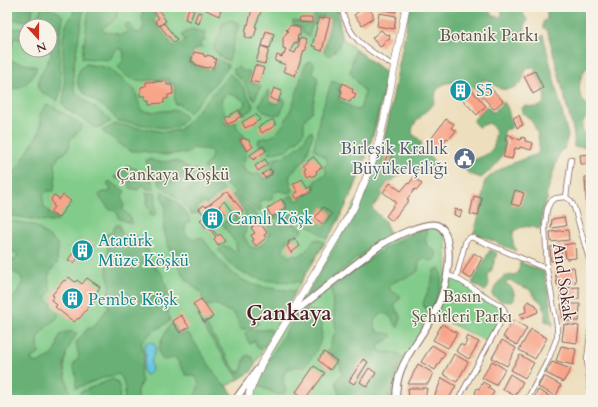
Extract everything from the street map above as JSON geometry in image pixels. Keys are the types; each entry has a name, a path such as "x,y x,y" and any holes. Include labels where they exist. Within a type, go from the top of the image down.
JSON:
{"main road":[{"path":"235,400 261,364 292,314 354,207 368,174 384,120 406,7"},
{"path":"292,314 382,244 421,227 432,224 437,225 446,235 449,250 447,275 438,307 400,371 397,383 396,400"},
{"path":"249,400 249,393 261,364"}],"street":[{"path":"341,7 353,36 366,49 394,66"},
{"path":"571,159 566,197 571,201 574,207 591,266"},
{"name":"And Sokak","path":"527,400 549,358 557,337 558,325 547,269 545,226 547,209 551,201 556,198 566,197"},
{"path":"456,278 466,240 471,237 547,269"},
{"path":"447,275 456,278 500,306 505,311 505,314 458,400"},
{"path":"591,326 588,365 591,398"}],"green space":[{"name":"Çankaya Köşkü","path":"7,7 336,7 338,9 341,37 387,74 378,118 354,189 339,220 301,282 251,372 227,386 234,396 231,400 7,400"},
{"path":"7,7 33,7 31,18 18,18 18,20 7,19"},
{"path":"42,7 60,13 63,18 59,39 61,91 57,101 40,91 38,88 39,78 49,58 58,58 58,18 38,18"},
{"path":"72,7 84,7 73,71 74,89 79,96 106,116 111,122 96,128 66,109 63,104 65,85 63,37 68,21 74,12"},
{"path":"89,7 117,7 117,16 115,19 102,29 105,32 116,33 119,35 124,34 127,30 125,26 127,23 132,26 133,30 137,33 142,31 144,25 142,7 149,7 156,17 153,20 173,46 180,45 185,40 182,35 190,29 205,32 205,41 200,42 202,47 194,50 189,63 213,71 217,59 228,65 226,70 189,113 180,104 175,104 174,83 169,83 168,79 147,81 127,77 118,66 123,61 124,54 122,49 117,49 110,60 82,58"},
{"path":"316,7 336,7 338,9 341,37 339,47 331,55 324,52 332,18 323,16 322,18 318,17 316,24 312,26 309,36 302,32 302,28 293,24 293,21 313,23"},
{"name":"Botanik Parkı","path":"410,7 486,7 494,16 500,17 502,15 501,7 519,7 528,21 525,24 525,35 534,39 543,35 568,136 564,149 560,151 546,196 548,198 543,208 541,227 538,229 531,227 519,228 513,232 513,243 516,251 474,233 480,214 485,181 502,168 538,154 539,143 534,125 527,116 522,113 522,108 525,106 537,107 542,105 544,101 545,95 534,68 527,68 524,72 522,82 507,89 501,89 486,80 474,89 469,84 464,89 461,86 451,82 438,88 433,104 416,121 413,128 412,133 421,141 420,149 432,158 433,167 428,171 411,171 400,175 391,182 389,181 381,192 383,194 372,208 384,220 391,235 380,241 306,297 357,210 382,147"},
{"path":"547,7 579,7 591,16 591,65 582,74 579,88 582,99 591,110 582,127 587,137 591,140 591,147 574,147 574,134 548,33 546,29 543,28 543,22 547,19"},
{"path":"230,20 239,23 229,61 222,58 214,50 214,48 222,24"},
{"path":"7,28 18,29 18,39 14,38 9,60 37,67 32,77 26,84 18,88 7,90"},
{"path":"355,49 387,74 377,118 365,160 349,200 327,239 309,225 299,220 286,217 277,219 273,218 288,208 284,200 292,195 297,201 314,190 315,181 327,173 323,167 328,163 326,158 314,149 320,115 332,81 341,85 338,90 341,91 338,99 356,110 360,109 365,93 350,72"},
{"path":"310,61 314,63 313,73 318,79 312,111 304,121 304,132 297,141 286,150 269,154 265,145 260,146 258,142 259,139 272,136 284,123 296,95 304,67"},
{"path":"86,64 109,68 135,90 141,110 146,112 177,110 186,117 177,127 166,128 117,121 111,113 83,92 79,87 77,81 78,74 81,68"},
{"path":"238,67 243,71 249,71 248,81 261,86 254,100 244,83 234,73 234,69"},
{"path":"230,74 242,85 253,105 252,109 243,115 240,109 245,105 243,100 237,96 228,94 222,98 224,112 223,117 227,125 237,121 236,126 245,137 239,140 247,152 243,166 246,171 254,175 259,173 264,179 269,178 274,172 271,168 274,159 293,151 302,143 309,133 312,131 313,134 305,160 292,172 289,178 293,191 290,193 277,191 272,196 272,199 268,201 265,199 260,201 261,209 258,212 229,187 204,169 204,166 209,162 211,157 212,152 210,150 193,148 186,154 179,153 166,155 142,151 130,151 102,131 115,124 165,132 179,130"},
{"path":"269,90 269,99 271,102 278,104 282,98 285,100 285,104 280,114 274,115 268,113 259,105"},
{"path":"504,102 512,126 510,129 506,129 503,136 503,153 492,168 481,178 470,174 465,170 467,166 470,162 488,154 494,145 496,134 495,129 489,123 478,127 473,122 487,106 493,112"},
{"path":"50,105 83,125 72,137 69,148 65,153 59,156 55,163 56,176 54,191 47,191 43,195 44,207 49,211 49,213 58,219 57,221 51,222 7,215 7,185 40,131 40,115 45,106"},
{"path":"150,159 158,162 175,161 187,168 197,169 203,176 224,190 206,204 204,202 197,208 200,213 191,214 184,203 159,184 157,176 146,162 146,160"},
{"path":"129,165 139,171 135,175 136,177 142,175 145,170 149,175 155,189 147,189 144,185 141,185 138,190 130,188 129,180 115,178 114,176 118,177 119,173"},
{"path":"109,181 125,191 122,197 124,205 123,209 132,221 131,224 118,218 117,213 107,207 101,200 99,195 102,192 110,192 111,190 107,184"},
{"path":"162,191 180,205 191,221 187,223 185,227 187,236 194,239 202,237 220,261 234,274 243,280 262,287 296,291 281,318 262,313 257,317 258,324 247,329 241,329 233,313 215,305 207,306 202,298 202,293 184,276 170,250 163,226 165,204 161,197"},
{"path":"146,193 156,193 155,215 153,217 150,216 150,210 146,204 148,198"},
{"path":"234,194 252,210 260,220 248,221 247,223 244,236 250,247 256,248 269,239 267,235 270,233 266,228 268,226 287,222 303,229 302,232 286,241 287,243 284,245 283,251 290,257 294,254 297,257 306,251 313,241 318,239 324,243 301,282 265,280 249,276 231,264 218,250 223,246 228,247 234,252 237,251 236,243 222,223 228,220 240,218 246,213 232,195"},
{"name":"Basın Şehitleri Parkı","path":"357,200 380,223 389,241 432,224 446,235 447,275 456,278 505,311 489,343 434,315 406,358 396,400 235,400 261,364"},
{"path":"11,221 34,225 58,244 57,264 51,270 49,276 51,290 46,299 52,304 51,306 59,314 39,337 39,354 31,358 32,361 37,363 46,359 55,351 60,335 67,332 77,333 67,351 64,368 70,395 62,400 7,400 7,302 16,295 23,283 21,276 11,271 8,267 10,261 17,257 15,252 7,253 7,222"},
{"path":"116,225 120,225 124,236 138,237 146,244 151,263 163,275 169,296 167,307 170,321 151,334 141,344 144,358 140,374 142,381 137,390 137,400 124,400 125,393 123,379 119,374 105,377 76,388 76,375 73,365 79,357 76,343 87,329 93,327 109,307 107,305 110,283 107,274 108,245 104,235 110,234"},
{"path":"421,230 426,230 427,232 426,243 435,251 435,260 429,261 425,258 421,259 418,271 391,284 389,288 391,291 400,295 400,298 395,304 395,308 401,317 398,328 391,317 384,313 378,316 374,321 378,332 391,334 392,337 379,344 378,348 380,351 399,354 403,357 398,367 391,400 379,400 375,395 369,400 333,400 339,393 336,382 342,373 340,363 327,353 336,330 331,289 385,248"},
{"path":"490,250 497,253 491,272 488,274 489,285 485,291 472,283"},
{"path":"520,262 544,272 553,326 551,323 545,321 545,310 542,303 529,289 510,280 507,281 506,284 513,290 514,300 511,302 501,301 492,295 496,285 503,277 517,274 519,271"},
{"path":"440,269 441,285 430,312 424,307 423,303 432,281 434,270"},
{"path":"305,310 320,312 322,330 320,343 304,368 297,366 290,368 285,372 283,382 286,392 278,395 257,385 265,366 295,317"},
{"path":"172,323 180,335 186,333 189,334 221,383 227,386 234,396 231,400 191,400 198,388 198,381 191,375 186,375 176,358 165,360 162,359 158,350 165,332"},
{"path":"205,323 236,371 241,371 245,357 248,355 252,357 255,363 251,372 239,379 202,325"},
{"path":"251,329 269,329 274,331 264,347 260,349 256,346 255,340 250,344 246,337 245,333"},
{"path":"113,379 119,385 119,400 87,400 86,396 83,397 79,395 80,392"}],"water":[{"path":"146,343 154,343 156,348 151,362 152,371 145,375 143,370 146,356 144,348"}],"building":[{"path":"151,7 157,7 166,21 159,26 155,21 159,18"},
{"path":"205,7 212,7 221,11 219,16 204,9"},
{"path":"254,7 261,9 261,12 255,27 257,27 254,37 253,36 252,39 245,37 245,34 252,9"},
{"path":"365,7 368,7 373,14 373,18 362,25 354,15"},
{"path":"378,7 397,7 396,12 378,9"},
{"path":"189,8 194,10 190,21 185,19"},
{"path":"198,12 202,13 199,24 194,22"},
{"path":"379,13 396,16 394,29 377,26"},
{"path":"324,17 330,18 322,51 312,46 319,18 323,19"},
{"path":"300,18 312,18 312,23 299,22"},
{"path":"164,23 177,40 174,43 160,26"},
{"path":"291,25 300,28 300,36 298,35 297,43 295,42 290,51 295,53 299,44 298,39 300,40 301,38 307,42 305,46 307,47 305,51 304,50 295,76 283,71 286,65 275,61 277,55 282,57 283,54 284,55 286,49 283,48 283,38 288,31 286,30"},
{"path":"381,30 385,34 390,35 389,40 386,40 380,47 372,38"},
{"path":"266,31 274,34 270,48 262,46"},
{"path":"261,46 269,49 265,64 256,62"},
{"path":"194,52 204,54 206,57 207,55 214,57 213,58 216,59 213,68 196,65 191,61"},
{"path":"255,65 264,68 259,83 250,81"},
{"path":"535,71 543,88 533,94 524,76"},
{"path":"167,81 167,85 172,85 173,94 168,95 168,99 164,99 164,103 150,104 150,100 146,100 146,96 141,96 141,87 146,86 146,82"},
{"path":"343,83 353,89 352,92 356,94 354,99 352,98 350,102 340,97 342,91 340,90"},
{"path":"486,83 503,101 494,109 477,91"},
{"path":"469,87 486,106 477,115 459,96"},
{"path":"274,88 282,91 278,102 270,98"},
{"path":"239,110 242,116 228,124 225,118"},
{"path":"256,114 260,120 245,128 242,122"},
{"path":"519,115 523,125 517,128 513,118"},
{"path":"273,119 276,125 262,133 258,127"},
{"path":"446,119 454,124 451,128 456,131 442,144 444,146 438,154 433,150 431,153 424,148"},
{"path":"507,134 521,140 522,137 525,138 525,141 533,143 531,150 520,147 519,149 515,148 512,159 503,157 508,141 505,140"},
{"path":"245,138 246,140 248,139 253,147 247,151 240,140"},
{"path":"263,146 266,151 253,160 250,155"},
{"path":"388,154 392,156 388,167 383,165"},
{"path":"591,154 591,164 581,164 580,155"},
{"path":"313,156 322,167 316,171 317,173 313,177 311,175 308,177 304,170 306,168 303,164"},
{"path":"265,159 268,164 258,171 255,166"},
{"path":"270,169 273,172 271,173 272,174 265,178 262,174"},
{"path":"414,177 422,184 417,190 415,189 407,199 409,200 392,221 386,216 396,202 383,192 390,183 401,191"},
{"path":"585,177 591,177 591,215 587,215"},
{"path":"302,179 308,188 310,186 313,190 297,199 294,194 298,192 293,184"},
{"path":"515,190 524,193 520,206 511,204"},
{"name":"Camlı Köşk","path":"227,191 243,211 236,216 225,201 219,206 226,214 210,227 218,236 220,234 225,240 218,245 214,239 216,237 200,220 205,216 199,209 204,205 206,207"},
{"path":"54,195 59,198 59,200 63,195 71,201 58,218 50,212 54,207 51,199"},
{"path":"474,196 482,198 478,216 470,214"},
{"path":"281,199 287,207 272,217 267,209"},
{"path":"323,207 332,214 324,225 315,218"},
{"path":"455,209 462,211 460,217 454,215"},
{"path":"564,217 566,226 551,228 552,219"},
{"path":"256,224 258,226 261,224 267,233 264,235 266,238 256,246 252,241 254,240 251,235 255,233 251,228"},
{"path":"568,230 569,240 551,242 550,232"},
{"path":"294,238 300,246 291,253 287,246 289,244 288,242"},
{"name":"Atatürk Müze Köşkü","path":"82,240 86,243 88,241 94,245 85,257 81,254 74,263 72,261 71,262 68,260"},
{"path":"575,243 576,258 566,259 564,245"},
{"path":"561,246 562,260 551,261 550,247"},
{"path":"474,253 482,258 471,279 462,274"},
{"path":"574,267 576,282 557,285 555,270"},
{"name":"Pembe Köşk","path":"69,277 75,282 77,280 82,284 87,278 100,287 92,299 94,300 79,319 78,318 74,322 55,307 57,305 51,300 54,296 52,295 64,280 66,281"},
{"path":"579,287 579,299 561,300 560,288"},
{"path":"201,299 213,317 204,322 193,304"},
{"path":"528,301 536,305 538,312 522,319 520,314 526,312 525,305"},
{"path":"561,304 580,304 579,321 563,321"},
{"path":"181,315 189,327 180,333 172,321"},
{"path":"513,320 527,328 517,345 503,337"},
{"path":"442,324 457,333 448,348 433,340"},
{"path":"564,324 579,326 577,343 562,341"},
{"path":"531,329 547,338 535,359 519,350"},
{"path":"467,336 479,342 469,359 456,351 460,344 464,346 467,341 465,340"},
{"path":"502,340 516,348 507,366 492,358"},
{"path":"432,345 445,353 435,370 421,362"},
{"path":"561,346 576,349 573,365 556,361"},
{"path":"324,352 337,361 330,370 318,360"},
{"path":"454,354 468,362 457,382 443,374"},
{"path":"520,355 534,363 525,378 511,370"},
{"path":"363,359 368,362 354,384 349,381"},
{"path":"492,361 505,369 496,385 482,378"},
{"path":"552,362 571,369 563,382 546,373"},
{"path":"418,364 433,373 428,384 408,384"},
{"path":"314,366 325,373 306,399 296,392"},
{"path":"369,368 376,373 367,387 360,382"},
{"path":"510,374 523,382 515,396 502,389"},
{"path":"544,376 561,385 556,396 538,387"},
{"path":"442,378 456,386 448,400 433,400"},
{"path":"483,382 490,386 488,388 494,392 489,400 474,400 473,399 477,388 479,389"},
{"path":"408,388 427,388 425,400 409,400"},
{"path":"538,390 553,398 553,400 533,400"}],"place":[{"name":"S5","path":"460,90"},
{"name":"Birleşik Krallık Büyükelçiliği","path":"464,158"},
{"name":"Camlı Köşk","path":"212,218"},
{"name":"Atatürk Müze Köşkü","path":"83,250"},
{"name":"Pembe Köşk","path":"72,299"}],"district":[{"name":"Çankaya","path":"289,313"}]}
